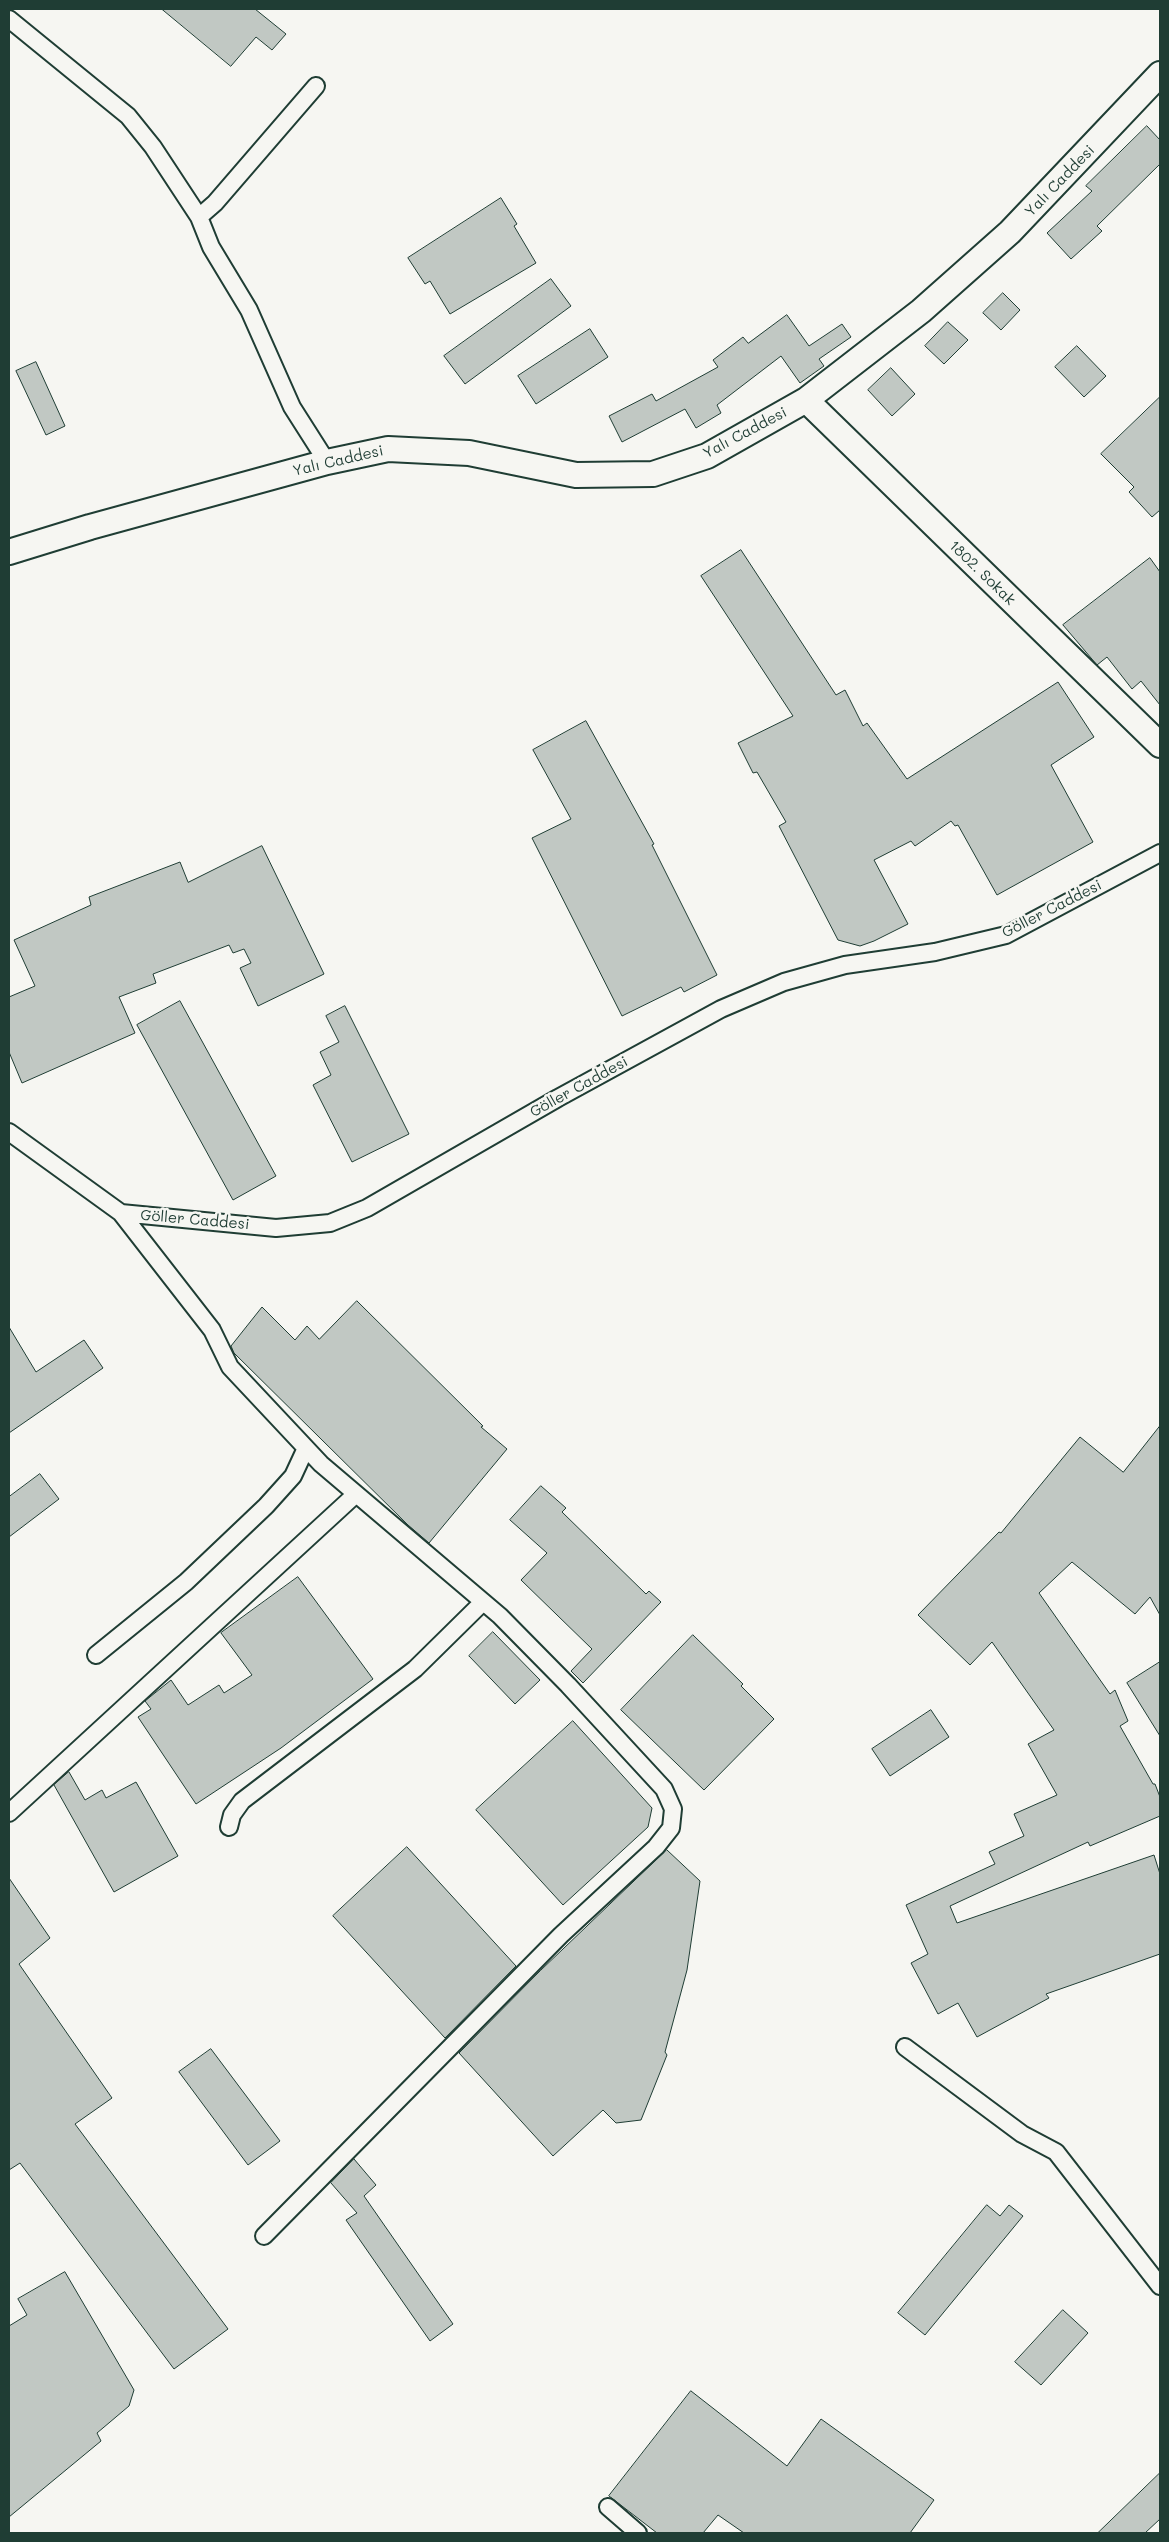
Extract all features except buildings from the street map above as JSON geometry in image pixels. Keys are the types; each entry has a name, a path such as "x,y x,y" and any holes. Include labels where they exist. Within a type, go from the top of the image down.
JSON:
{"street":[{"path":"9,19 128,116 153,147 199,217 211,247 249,310 292,406 327,462"},
{"name":"Yalı Caddesi","path":"9,552 90,527 327,462 388,449 469,453 576,475 653,474 707,456 806,400 921,311 1010,232 1160,74"},
{"path":"199,217 215,203 316,86"},
{"name":"1802. Sokak","path":"806,400 1160,745"},
{"name":"Göller Caddesi","path":"9,1132 121,1213 276,1228 330,1223 367,1208 558,1098 721,1009 784,982 845,965 935,952 1006,935 1160,853"},
{"path":"121,1213 212,1330 230,1367 306,1448 356,1494 483,1602 568,1685 664,1789 673,1809 671,1828 656,1847 561,1935 264,2236"},
{"path":"96,1656 186,1582 266,1506 293,1476 306,1448"},
{"path":"9,1813 356,1494"},
{"path":"229,1827 232,1815 242,1801 415,1669 483,1602"},
{"path":"905,2048 1014,2128 1056,2152 1160,2286"},
{"path":"608,2508 638,2533"}]}
